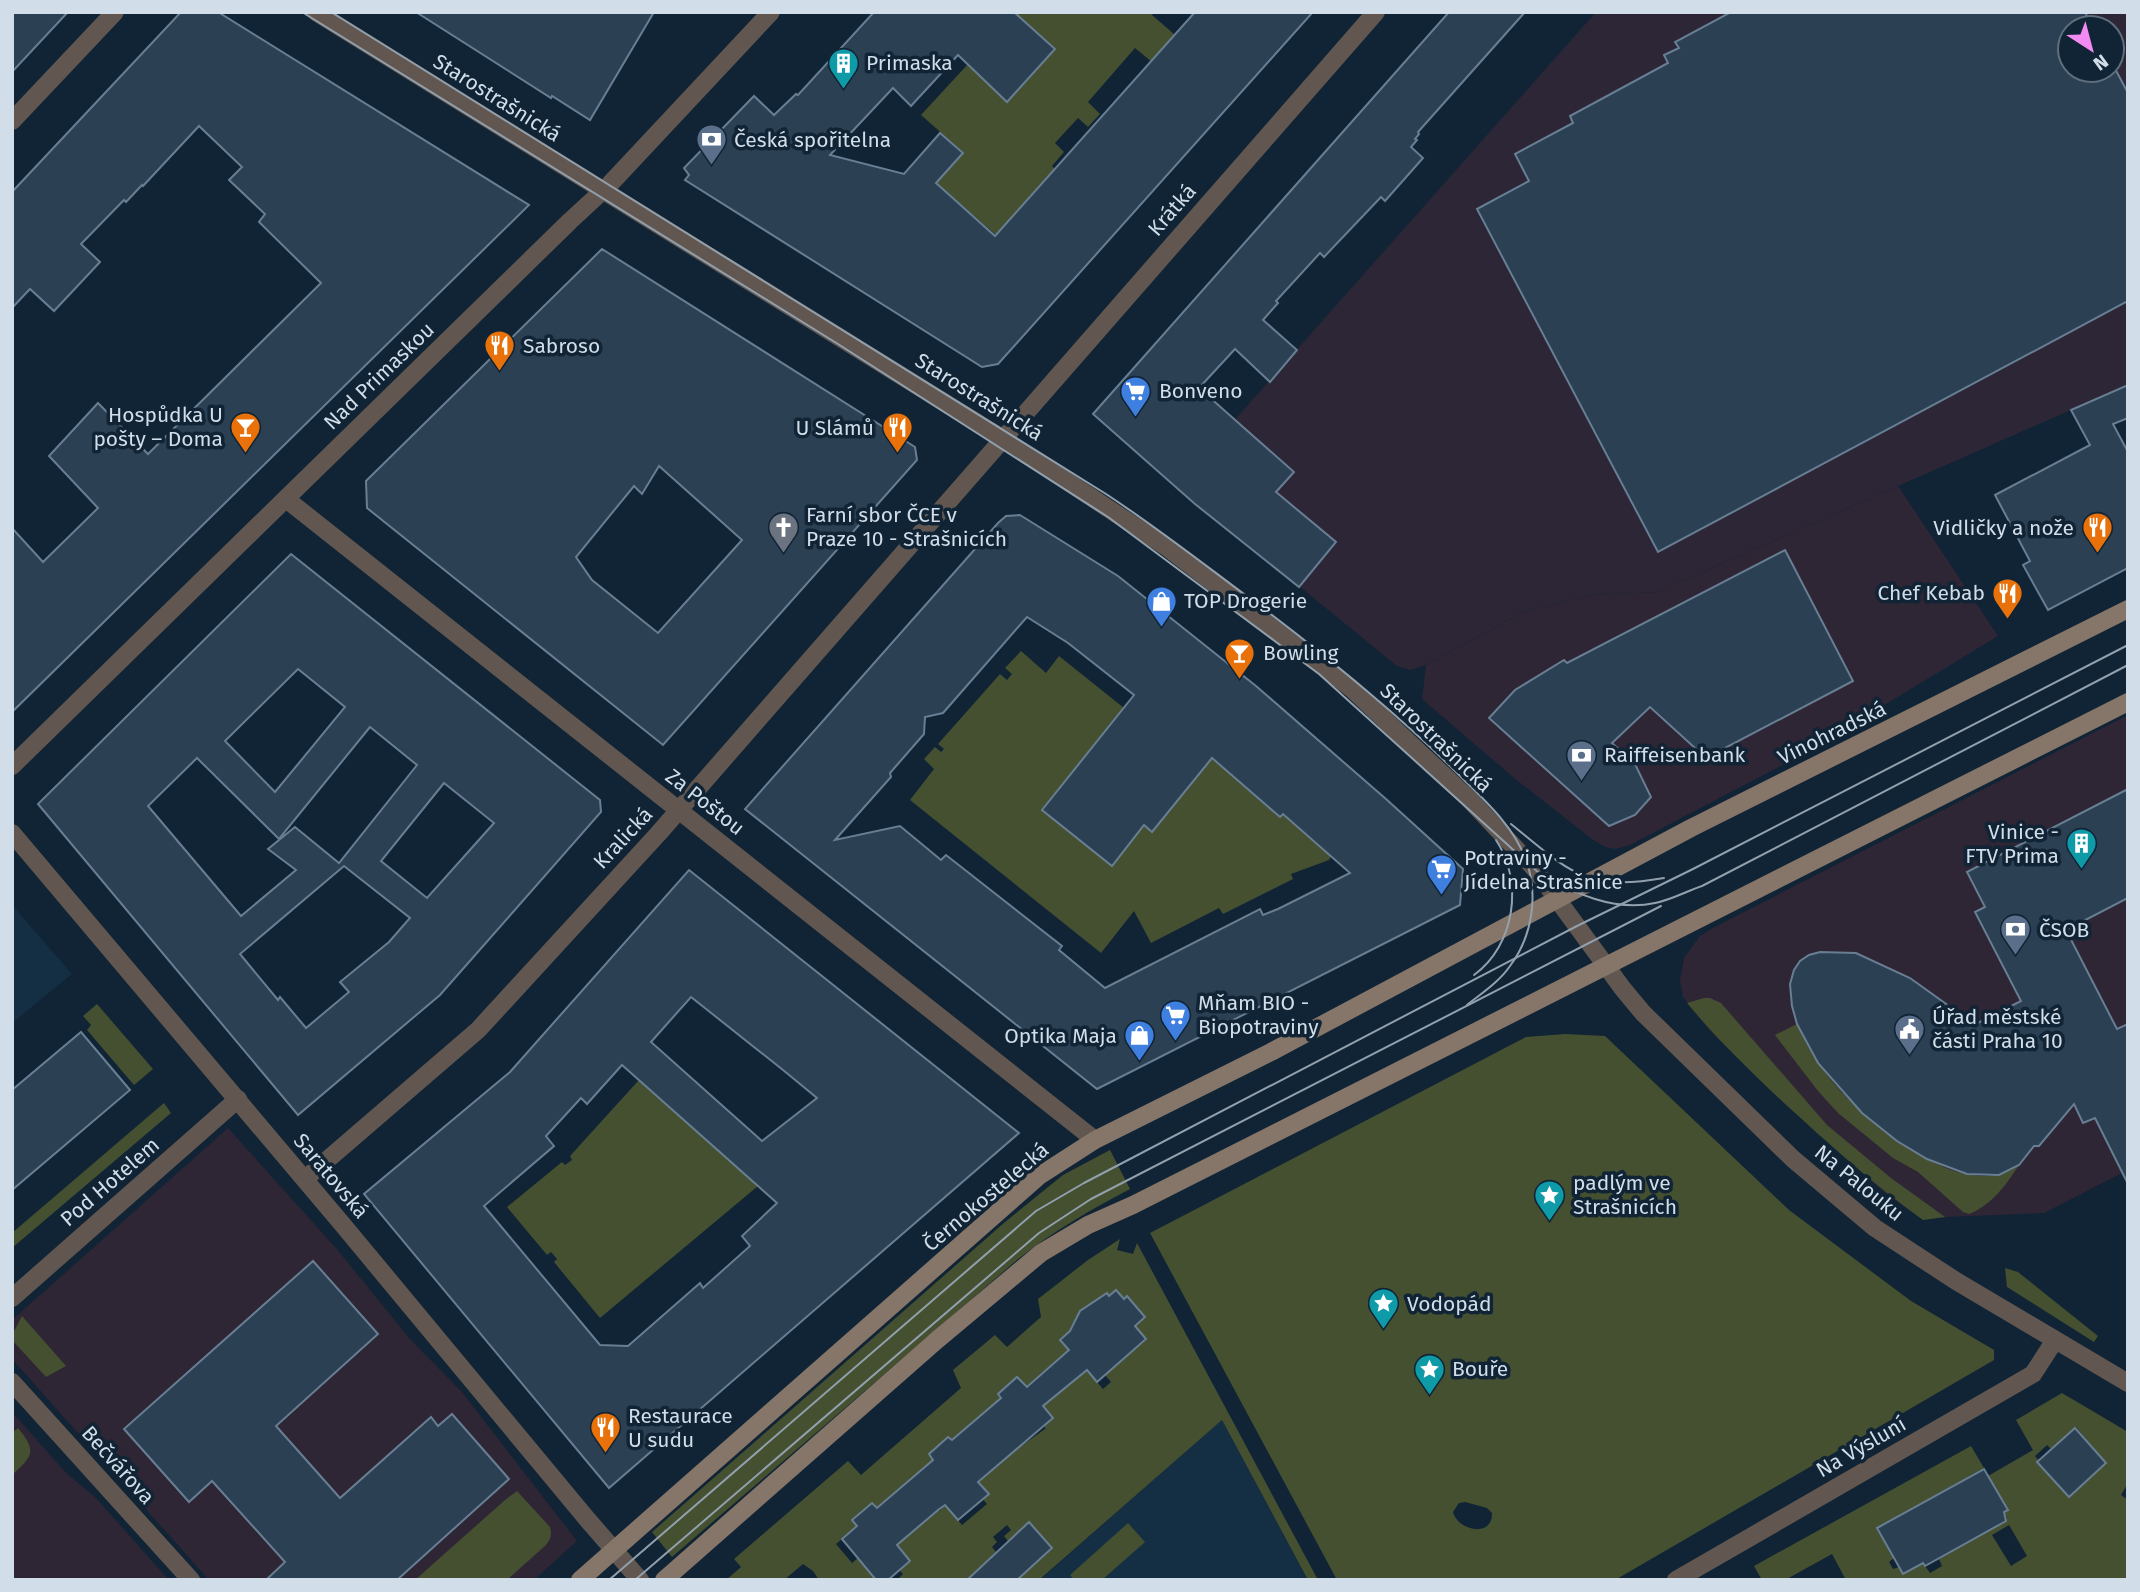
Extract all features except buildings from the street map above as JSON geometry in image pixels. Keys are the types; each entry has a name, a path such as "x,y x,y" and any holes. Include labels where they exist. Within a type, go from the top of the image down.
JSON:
{"main road":[{"name":"Vinohradská","path":"1557,899 1691,828 2124,611"},
{"path":"664,1580 937,1340 1041,1253 1088,1225 2128,702"},
{"name":"Černokostelecká","path":"580,1580 1039,1176 1095,1140 1271,1052 1557,899"}],"street":[{"path":"12,121 115,12"},
{"name":"Starostrašnická","path":"316,12 1003,439 1168,548 1334,674 1469,799 1535,869 1605,965"},
{"name":"Nad Primaskou","path":"12,766 604,190 771,12"},
{"name":"Krátká","path":"1003,439 1376,12"},
{"name":"Kralická","path":"305,1179 478,1030 679,811 1003,439"},
{"name":"Za Poštou","path":"286,499 1095,1140"},
{"name":"Saratovská","path":"12,833 640,1580"},
{"name":"Na Palouku","path":"1605,965 1643,1013 1735,1104 1793,1159 1875,1228 1956,1281 2128,1383"},
{"name":"Pod Hotelem","path":"12,1297 237,1099"},
{"name":"Na Výsluní","path":"1675,1580 2034,1374 2055,1340"},
{"name":"Bečvářova","path":"12,1382 191,1580"}],"shaded area":[{"path":"1596,12 2128,12 2128,385 1657,592 1591,595 1523,612 1426,665 1410,670 1397,666 1176,486"},
{"path":"1898,486 1998,636 1809,751 1630,845 1616,849 1605,847 1592,839 1514,778 1422,699 1426,665 1523,612 1591,595 1657,592"},
{"path":"2128,715 2128,1170 2044,1213 1923,1220 1885,1193 1711,1032 1683,997 1680,980 1684,958 1700,936 1711,929"},
{"path":"12,905 72,974 12,1023"},
{"path":"228,1128 336,1248 410,1339 461,1391 577,1541 534,1580 209,1580 12,1359 12,1320"},
{"path":"12,1412 66,1473 95,1497 169,1580 12,1580"},
{"path":"1222,1420 1308,1580 1102,1580 1144,1542 1070,1575 1074,1580 1040,1580"}],"green space":[{"path":"1015,12 1154,12 1152,15 1175,35 1152,62 1135,48 1088,102 1100,114 1088,127 1078,118 1055,143 1064,152 1052,166 1055,169 996,235 936,183 963,152 921,115 968,64 1007,102 1055,50"},
{"path":"1021,651 1046,673 1059,656 1124,708 1144,825 1203,751 1279,817 1283,814 1331,856 1329,860 1291,874 1293,879 1223,914 1219,908 1151,943 1134,911 1101,953 910,800 934,769 924,759 935,747 941,752 944,749 938,744 1000,674 1007,680 1012,674 1005,668"},
{"path":"1704,998 1721,1003 1827,1125 1891,1178 1945,1217 1923,1220 1905,1207 1771,1091 1687,1003"},
{"path":"97,1004 153,1069 134,1085 87,1030 91,1025 83,1016"},
{"path":"1797,1024 1812,1053 1831,1080 1867,1116 1917,1153 1944,1167 1971,1175 1996,1175 2019,1165 1998,1194 1977,1210 1969,1214 1963,1212 1918,1172 1893,1158 1838,1113 1775,1035"},
{"path":"1565,1034 1605,1036 1789,1210 1911,1301 1994,1350 1994,1360 1615,1580 1337,1580 1150,1233 1526,1037","holes":["1465,1502 1487,1508 1492,1513 1491,1521 1481,1529 1461,1524 1453,1512 1459,1503"]},
{"path":"639,1080 758,1186 600,1318 554,1262 557,1259 551,1252 547,1255 507,1207 562,1162 565,1165 572,1160 570,1156"},
{"path":"164,1103 171,1113 12,1248 12,1233"},
{"path":"1110,1150 1130,1189 1072,1222 1017,1260 672,1557 652,1532 1005,1222 1063,1175"},
{"path":"1120,1239 1117,1250 1133,1254 1137,1243 1318,1580 1308,1580 1222,1420 1039,1580 1017,1580 1008,1541 1004,1536 1011,1530 1007,1525 993,1537 997,1542 992,1547 996,1552 980,1568 991,1580 897,1580 903,1574 899,1570 910,1561 897,1545 888,1521 872,1503 852,1520 857,1526 836,1544 852,1563 858,1558 876,1580 819,1580 813,1571 803,1564 784,1580 726,1580 741,1567 734,1559 848,1461 861,1475 961,1388 953,1370 995,1335 1007,1347 1041,1317 1038,1299","holes":["1116,1290 1124,1299 1127,1296 1145,1317 1135,1326 1146,1340 1105,1375 1111,1382 1103,1389 1077,1359 1065,1354 1069,1350 1060,1340 1078,1324 1075,1319 1080,1311","1017,1377 1031,1392 1050,1400 1043,1406 1045,1429 1017,1449 985,1412 1001,1398 998,1393","948,1437 970,1460 978,1481 987,1492 981,1497 987,1504 962,1525 945,1505 939,1511 911,1479 933,1460 929,1454"]},
{"path":"2005,1268 2018,1272 2098,1336 2094,1342 2007,1287"},
{"path":"22,1316 66,1366 46,1377 12,1340"},
{"path":"2062,1393 2128,1432 2128,1483 2121,1495 2128,1500 2128,1580 1846,1580 1832,1554 1785,1580 1762,1580 1754,1566 1971,1446 1984,1468 1877,1528 1894,1558 1889,1562 1893,1569 1899,1567 1904,1574 1923,1563 1930,1573 1942,1566 1939,1559 2007,1518 2004,1512 2008,1509 1988,1476 2033,1450 2016,1420","holes":["2076,1427 2106,1463 2069,1497 2035,1456 2047,1445 2053,1451","2009,1525 2027,1556 2011,1566 1992,1535"]},
{"path":"18,1428 28,1442 30,1453 12,1475 12,1433"},
{"path":"517,1491 550,1527 551,1534 546,1545 507,1580 415,1580 505,1500"},
{"path":"1128,1523 1145,1542 1102,1580 1074,1580 1070,1575"}],"tram line":[{"path":"302,12 838,344 1108,517 1319,674 1540,874 1581,894 1610,903 1640,905 1667,900 1702,886 2128,665"},
{"path":"331,12 1106,494 1256,603 1382,704 1431,747 1505,823 1520,847 1530,873 1531,915 1518,955 1506,972 1467,1005"},
{"path":"609,1580 1036,1211 1084,1183 1577,926 2128,645"},
{"path":"1511,824 1548,854 1580,874 1615,882 1664,878"},
{"path":"1474,975 1499,947 1511,912 1510,875 1496,840"},
{"path":"635,1580 1039,1233 1091,1199 1661,906"}],"place":[{"name":"Primaska","path":"843,90"},
{"name":"Česká spořitelna","path":"711,167"},
{"name":"Sabroso","path":"500,373"},
{"name":"Bonveno","path":"1136,418"},
{"name":"Hospůdka U pošty – Doma","path":"246,454"},
{"name":"U Slámů","path":"897,455"},
{"name":"Farní sbor ČCE v Praze 10 - Strašnicích","path":"783,554"},
{"name":"Vidličky a nože","path":"2097,555"},
{"name":"Chef Kebab","path":"2008,620"},
{"name":"TOP Drogerie","path":"1161,628"},
{"name":"Bowling","path":"1240,680"},
{"name":"Raiffeisenbank","path":"1581,782"},
{"name":"Vinice - FTV Prima","path":"2082,871"},
{"name":"Potraviny - Jídelna Strašnice","path":"1441,897"},
{"name":"ČSOB","path":"2016,957"},
{"name":"Mňam BIO - Biopotraviny","path":"1175,1042"},
{"name":"Úřad městské části Praha 10","path":"1909,1056"},
{"name":"Optika Maja","path":"1140,1063"},
{"name":"padlým ve Strašnicích","path":"1550,1222"},
{"name":"Vodopád","path":"1384,1331"},
{"name":"Bouře","path":"1429,1396"},
{"name":"Restaurace U sudu","path":"605,1455"}]}
